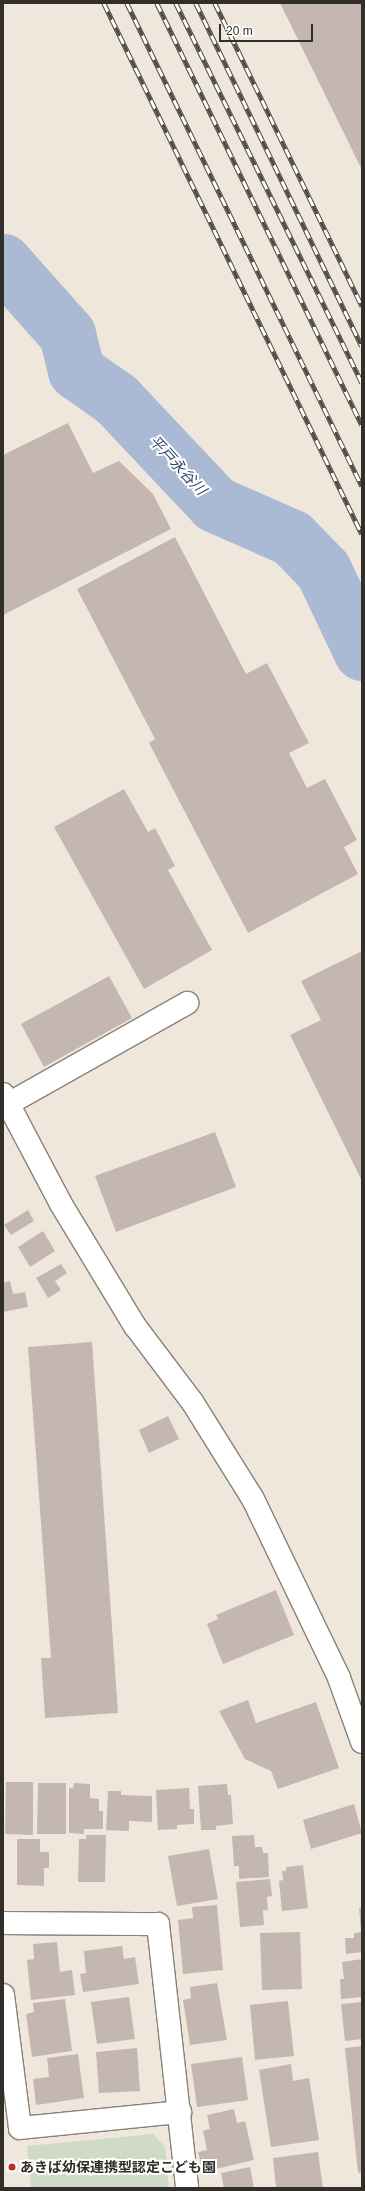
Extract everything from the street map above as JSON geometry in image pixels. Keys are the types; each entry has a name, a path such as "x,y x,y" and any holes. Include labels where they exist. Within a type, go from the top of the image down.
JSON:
{"street":[{"path":"187,1003 5,1099 61,1204 134,1326 193,1403 253,1499 339,1678 362,1742"},
{"path":"3,1923 158,1924 180,2112 187,2188"},
{"path":"3,1995 20,2128 180,2112"}],"green space":[{"path":"153,2134 165,2147 169,2188 31,2188 27,2146"}],"building":[{"path":"280,3 362,3 362,170"},
{"path":"68,423 93,473 119,461 153,494 171,529 3,615 3,455"},
{"path":"175,537 246,674 267,663 309,743 289,753 307,788 325,779 357,840 344,847 358,874 248,933 149,743 155,739 77,589"},
{"path":"124,789 148,832 155,828 175,866 168,870 212,950 144,989 54,827"},
{"path":"362,951 362,1181 290,1035 321,1020 301,981"},
{"path":"109,976 132,1018 44,1067 21,1024"},
{"path":"215,1132 236,1187 116,1232 95,1176"},
{"path":"28,1210 34,1221 11,1235 4,1225"},
{"path":"43,1231 55,1251 30,1267 18,1247"},
{"path":"61,1264 67,1273 55,1281 61,1290 48,1298 36,1278"},
{"path":"10,1281 13,1294 25,1292 28,1307 3,1312 3,1283"},
{"path":"92,1342 118,1713 45,1718 41,1658 51,1658 28,1347"},
{"path":"168,1416 179,1439 149,1453 139,1430"},
{"path":"276,1590 294,1635 223,1664 207,1624 218,1619 216,1615"},
{"path":"248,1700 256,1723 316,1702 339,1768 278,1789 271,1771 245,1759 219,1711"},
{"path":"6,1782 33,1782 33,1835 5,1834"},
{"path":"38,1783 66,1783 66,1834 37,1834"},
{"path":"74,1783 90,1784 90,1798 99,1799 99,1811 103,1811 103,1829 84,1829 84,1834 69,1833 69,1788 73,1788"},
{"path":"227,1784 228,1795 231,1795 233,1824 216,1826 216,1830 201,1830 198,1786"},
{"path":"189,1788 190,1809 194,1809 194,1824 177,1825 177,1829 158,1830 156,1790"},
{"path":"108,1791 121,1791 121,1795 152,1796 152,1822 129,1821 129,1831 106,1830"},
{"path":"354,1804 362,1833 311,1849 303,1820"},
{"path":"86,1835 106,1835 105,1882 78,1882 79,1839 86,1839"},
{"path":"254,1835 255,1847 262,1847 263,1853 268,1853 269,1877 239,1879 239,1866 234,1866 232,1836"},
{"path":"17,1839 40,1839 40,1852 49,1852 49,1868 44,1868 44,1886 17,1885"},
{"path":"209,1849 218,1899 177,1906 168,1856"},
{"path":"303,1865 308,1908 282,1911 279,1881 283,1880 282,1871 286,1871 286,1867"},
{"path":"270,1879 272,1896 267,1897 268,1910 263,1910 264,1925 240,1927 236,1882"},
{"path":"217,1905 223,1970 183,1974 178,1920 193,1918 192,1907"},
{"path":"359,1908 362,1908 361,1931"},
{"path":"300,1932 302,1989 262,1990 260,1933"},
{"path":"362,1932 362,1952 346,1954 345,1938 354,1938 354,1933"},
{"path":"57,1942 60,1972 72,1970 75,1995 31,2000 27,1960 34,1959 33,1944"},
{"path":"122,1946 124,1959 135,1957 139,1984 83,1992 80,1974 86,1973 84,1951"},
{"path":"362,1959 362,1997 341,1999 340,1979 344,1979 342,1962"},
{"path":"217,1983 227,2040 190,2045 183,2000 191,1998 190,1987"},
{"path":"129,1997 135,2039 97,2044 91,2002"},
{"path":"65,1999 72,2051 32,2057 26,2014 34,2012 33,2003"},
{"path":"288,2001 294,2056 255,2060 250,2005"},
{"path":"362,2002 362,2039 345,2041 341,2004"},
{"path":"362,2046 362,2172 358,2173 345,2048"},
{"path":"137,2048 140,2091 99,2093 96,2052"},
{"path":"78,2054 84,2098 36,2105 33,2079 49,2077 47,2058"},
{"path":"242,2057 248,2100 197,2107 191,2064"},
{"path":"291,2064 293,2081 309,2078 319,2140 271,2147 259,2070"},
{"path":"234,2109 237,2123 245,2121 254,2160 203,2172 198,2152 207,2150 203,2131 210,2129 207,2115"},
{"path":"318,2152 323,2188 276,2188 273,2158"},
{"path":"250,2167 254,2188 224,2188 221,2173"}],"waterway":[{"name":"平戸永谷川","path":"3,262 67,334 76,371 116,399 215,504 292,538 323,570 362,652"}],"railway":[{"path":"104,3 362,534"},
{"path":"127,3 362,486"},
{"path":"157,3 362,425"},
{"path":"176,3 362,383"},
{"path":"196,3 362,346"},
{"path":"215,3 362,306"}],"place":[{"name":"あきば幼保連携型認定こども園","path":"12,2167"}]}
